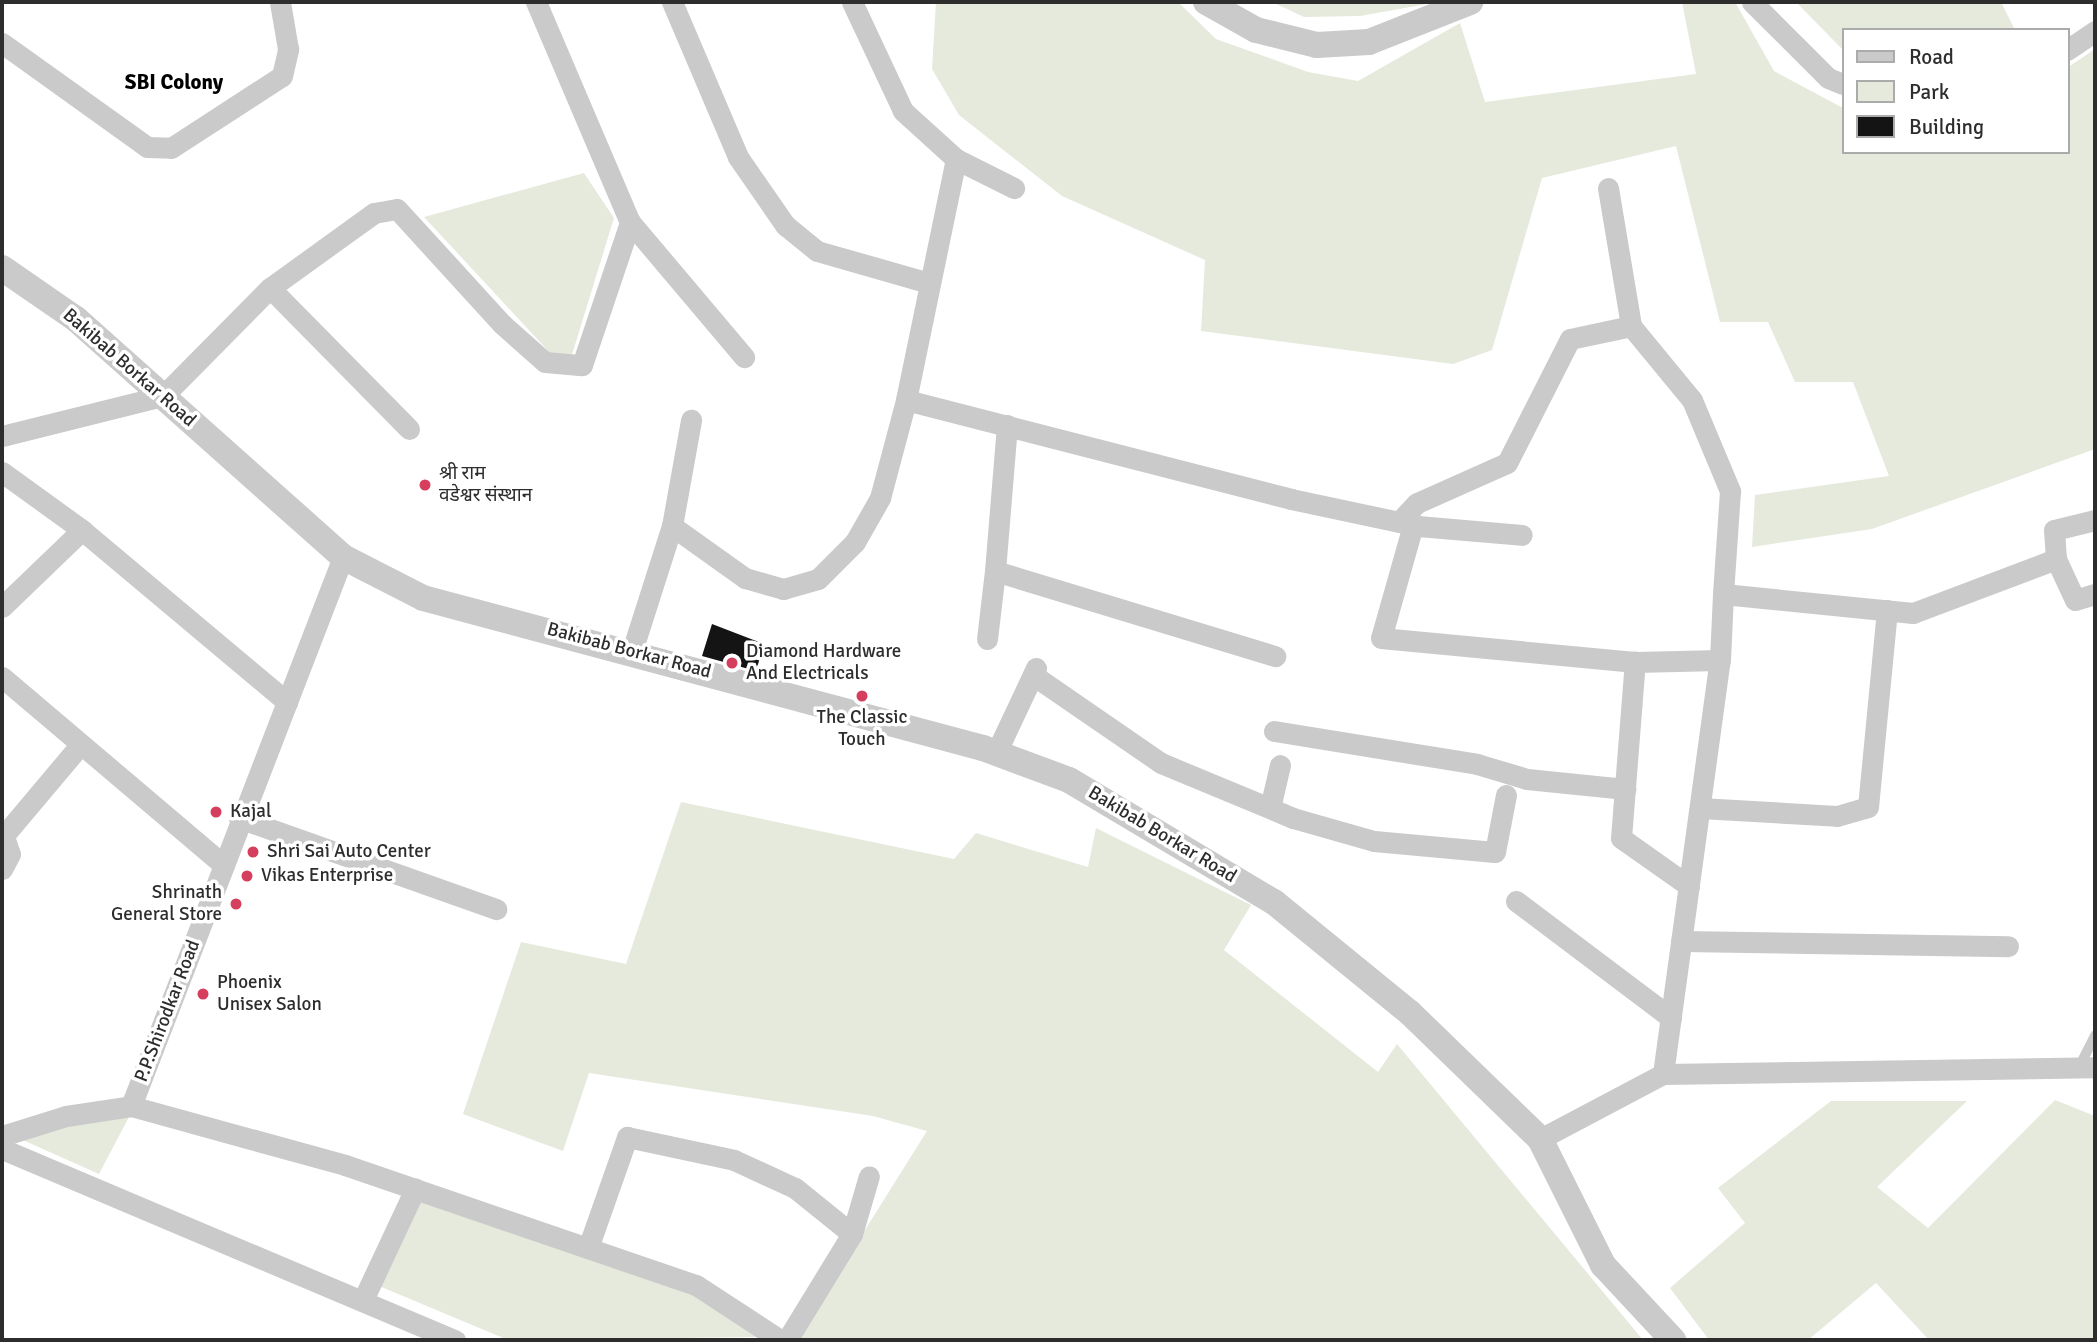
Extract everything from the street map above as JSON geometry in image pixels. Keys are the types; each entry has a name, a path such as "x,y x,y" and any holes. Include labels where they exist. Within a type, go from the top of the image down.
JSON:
{"street":[{"path":"2,43 147,147 171,148 282,76 288,49 280,2"},
{"path":"536,2 630,222 744,357"},
{"path":"672,2 738,157 785,225 817,251 929,283"},
{"path":"852,2 903,111 956,159 1014,188"},
{"path":"1206,2 1256,30 1317,45 1368,42 1470,2"},
{"path":"1752,2 1828,78 1842,84"},
{"path":"2069,49 2095,31"},
{"path":"671,526 745,578 783,589 818,579 855,542 880,498 906,400 956,159"},
{"path":"1608,188 1631,326 1692,400 1730,491 1720,660 1663,1074"},
{"path":"2,436 163,396 270,288 374,213 397,209 502,324 545,362 582,365 630,222"},
{"name":"Bakibab Borkar Road","path":"2,268 76,319 343,557 423,598 632,651 996,753 1069,780 1274,902 1409,1013 1540,1139 1603,1265 1673,1340"},
{"path":"270,288 409,429"},
{"path":"1631,326 1570,339 1507,463 1417,502 1406,524 1381,638 1635,662 1720,660"},
{"path":"906,400 1406,524 1522,535"},
{"path":"632,651 671,526 691,420"},
{"path":"987,639 1007,425"},
{"path":"2,472 82,530 287,702"},
{"path":"2095,520 2054,530 2056,559 2075,600 2095,594"},
{"path":"2,607 82,530"},
{"name":"P.P.Shirodkar Road","path":"2,1136 66,1116 131,1106 224,865 239,818 343,557"},
{"path":"1723,594 1913,613 2056,559"},
{"path":"995,571 1275,656"},
{"path":"1700,808 1838,816 1868,807 1887,610"},
{"path":"1635,662 1621,838 1689,886"},
{"path":"996,753 1035,672 1136,750 1270,808 1374,841 1494,852 1506,795"},
{"path":"2,677 224,865"},
{"path":"1274,731 1477,764 1527,779 1625,789"},
{"path":"2,869 10,854 4,832 81,744"},
{"path":"1270,808 1280,765"},
{"path":"239,818 496,909"},
{"path":"1516,901 1671,1018"},
{"path":"1681,941 2008,946"},
{"path":"1540,1139 1663,1074 2087,1067"},
{"path":"131,1106 415,1189 696,1285 780,1340"},
{"path":"588,1248 626,1137 734,1160 795,1188 852,1234"},
{"path":"2,1149 456,1340"},
{"path":"787,1340 852,1234 869,1175"},
{"path":"363,1300 415,1189"}],"lane":[{"path":"2087,1067 2095,1035"}],"green space":[{"path":"936,2 1178,2 1216,39 1308,72 1358,81 1460,23 1485,102 1696,74 1682,2 1735,2 1774,71 1842,107 1842,154 2069,154 2069,67 2095,49 2095,449 1872,529 1752,547 1755,495 1889,476 1853,382 1795,382 1768,322 1720,322 1676,146 1542,178 1492,350 1453,364 1201,331 1205,260 1062,196 959,115 932,69"},
{"path":"1272,2 1433,3 1360,16 1304,17"},
{"path":"1796,2 2001,2 2014,28 1842,28 1842,49"},
{"path":"584,173 614,218 571,358 553,356 424,217"},
{"path":"681,802 954,859 976,833 1088,867 1096,828 1251,905 1224,950 1378,1072 1397,1044 1643,1340 796,1340 927,1131 873,1116 589,1073 563,1151 463,1114 521,942 626,964"},
{"path":"2055,1100 2095,1116 2095,1340 1929,1340 1876,1283 1808,1340 1709,1340 1670,1288 1745,1223 1718,1188 1831,1101 1967,1101 1877,1187 1928,1228"},
{"path":"129,1117 99,1174 16,1137 78,1122"},
{"path":"417,1201 683,1287 759,1337 508,1340 379,1286"}],"building":[{"path":"712,624 764,644 756,671 702,656"}],"place":[{"name":"श्री राम वडेश्वर संस्थान","path":"425,485"},
{"name":"Diamond Hardware And Electricals","path":"732,663"},
{"name":"The Classic Touch","path":"862,696"},
{"name":"Kajal","path":"216,812"},
{"name":"Shri Sai Auto Center","path":"253,852"},
{"name":"Vikas Enterprise","path":"247,876"},
{"name":"Shrinath General Store","path":"236,904"},
{"name":"Phoenix Unisex Salon","path":"203,994"}],"district":[{"name":"SBI Colony","path":"174,82"}]}
